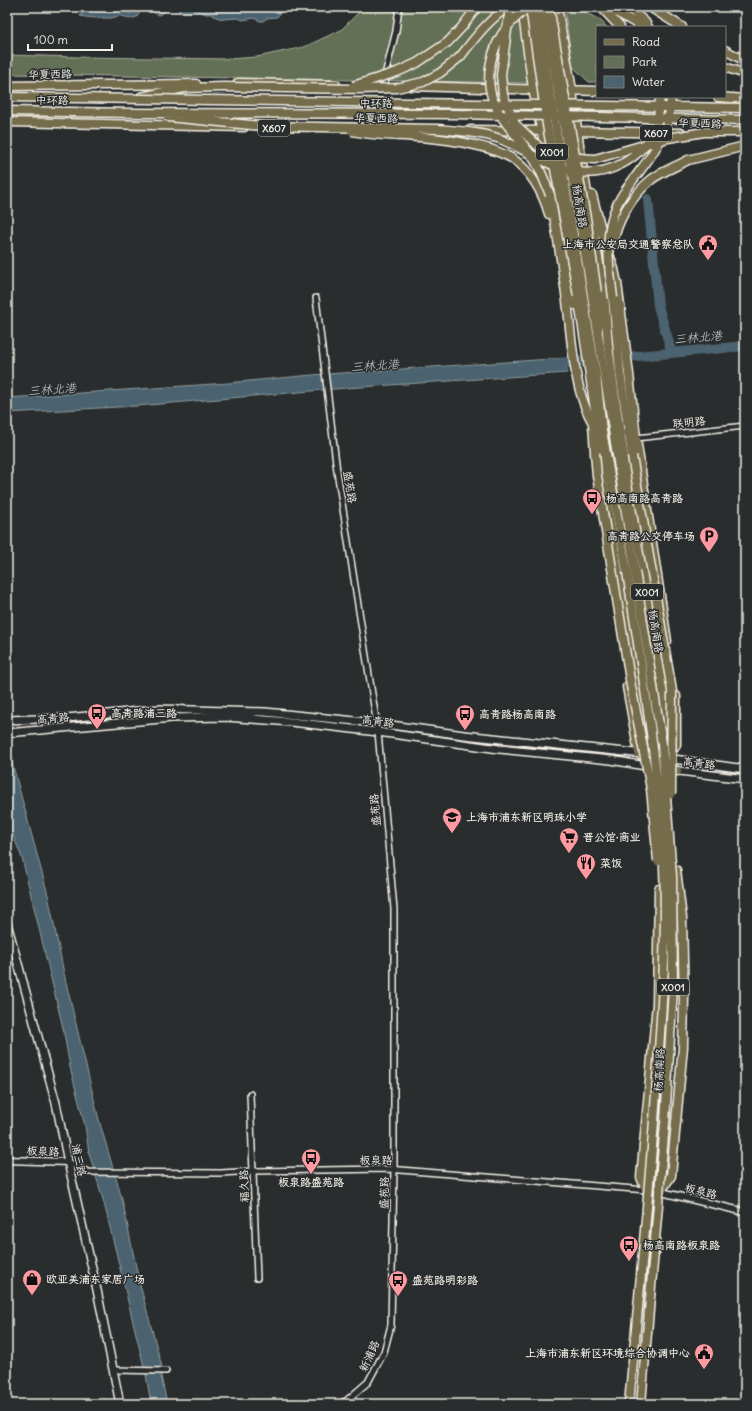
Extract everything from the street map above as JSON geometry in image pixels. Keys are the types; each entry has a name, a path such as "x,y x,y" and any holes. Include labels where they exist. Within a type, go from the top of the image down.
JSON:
{"main road":[{"path":"342,89 379,79 417,63 448,42 478,7"},
{"path":"133,99 184,88 397,88 423,82 440,73 460,57 481,30 499,13 509,7"},
{"path":"509,7 501,76 503,95 515,124 539,147 564,157 595,159 668,138 704,132 745,132"},
{"name":"杨高南路","path":"522,7 533,89 557,208 572,298 583,324 597,347"},
{"name":"杨高南路","path":"529,7 547,125 598,332 597,347 600,373 616,428 663,689 667,758 666,769 672,836"},
{"name":"X001","path":"529,7 516,16 504,29 496,45 489,68 490,90 496,108 505,123 534,159 543,175 550,195 576,374 593,423"},
{"name":"杨高南路","path":"536,7 597,347 600,373 602,431 631,571 662,744 672,896 673,987 664,1130 642,1404"},
{"name":"杨高南路","path":"544,7 588,295"},
{"name":"杨高南路","path":"549,7 587,224 588,295 583,324"},
{"name":"杨高南路","path":"557,7 572,90 580,152 604,293 597,347"},
{"path":"601,7 619,26"},
{"path":"608,7 640,26"},
{"path":"628,7 646,22 648,26"},
{"path":"650,7 680,26"},
{"path":"726,51 745,61"},
{"path":"726,67 745,74"},
{"name":"华夏西路","path":"7,86 269,83 596,91"},
{"name":"中环路","path":"7,97 745,108"},
{"path":"134,113 189,120 254,125 437,128 499,139 566,170 580,173 598,172 613,168 628,161 639,151 651,136 657,121 660,98"},
{"path":"610,277 608,248 610,224 616,206 627,188 656,149 665,131 670,116 671,98"},
{"path":"726,98 745,99"},
{"name":"中环路","path":"7,111 446,114 745,120"},
{"name":"华夏西路","path":"7,122 246,128 577,131 745,135"},
{"path":"334,127 362,133 467,142 490,148 513,159 530,176 540,190 559,253"},
{"path":"610,277 614,236 622,217 633,199 652,179 688,160 745,146"},
{"name":"杨高南路","path":"580,152 602,234 614,269 626,345 631,390 627,420"},
{"name":"X001","path":"610,277 625,409"},
{"name":"杨高南路","path":"600,373 616,406 616,428 631,571 653,743 664,867 664,987 654,1126 628,1404"},
{"name":"杨高南路","path":"600,373 593,423 597,476 629,671 651,789 660,889 665,920"},
{"name":"X001","path":"631,390 636,438"},
{"name":"杨高南路","path":"616,428 625,409"},
{"name":"杨高南路","path":"625,409 672,691 671,793 676,870 672,896"},
{"name":"杨高南路","path":"593,423 603,471 603,481 649,755"},
{"name":"杨高南路","path":"636,438 676,694 676,745 667,758"},
{"name":"杨高南路","path":"603,471 607,457"},
{"path":"603,481 598,503 639,753 655,768"},
{"name":"高青路","path":"8,720 67,718 165,709 265,712 639,753 745,769"},
{"name":"高青路","path":"11,732 187,717 226,717 291,722 378,732 498,749 611,760 666,769"},
{"path":"639,753 666,769 680,772"},
{"path":"649,755 666,769"},
{"name":"杨高南路","path":"642,1404 656,1256 651,1144 662,988 663,934 655,768"},
{"name":"杨高南路","path":"628,1404 654,1190 675,989 675,912 672,836 666,769"},
{"path":"668,785 672,774 680,772"},
{"name":"高青路","path":"680,772 745,779"},
{"path":"660,889 657,1003 641,1177 654,1190 671,1176 682,1047 684,999 682,918 676,870"},
{"name":"浦三路","path":"7,923 56,1103 68,1162 98,1290 120,1404"}],"street":[{"path":"385,86 386,71 396,31 399,7"},
{"name":"盛苑路","path":"316,298 337,471 378,732 394,908 394,1170 390,1325"},
{"name":"联明路","path":"636,438 745,426"},
{"name":"福久路","path":"250,1094 257,1278"},
{"name":"板泉路","path":"7,1160 68,1162 88,1172 95,1173 221,1173 253,1171 394,1170 654,1190 745,1212"},
{"name":"新浦路","path":"339,1404 346,1401 368,1382 384,1352 390,1325"},
{"path":"114,1370 166,1371"}],"green space":[{"path":"364,7 519,7 529,83 7,74 7,55 229,59 257,57 304,47 341,30"},
{"path":"575,7 600,20 606,26 596,26 596,82 589,82 573,67 565,14"}],"water":[{"path":"137,7 153,7 155,10 159,11 161,7 169,7 166,11 159,15 145,8 137,17 129,19 122,16 94,18 80,16 82,12 96,11 110,13 123,11 131,13 136,10"},
{"path":"177,7 305,7 299,11 284,9 277,17 267,18 260,21 254,18 243,20 238,18 223,19 198,11 186,12 178,10"},
{"path":"566,358 567,373 346,388 137,406 7,413 7,398"},
{"path":"7,732 13,766 48,895 65,978 99,1120 122,1199 139,1281 162,1367 161,1376 167,1404 151,1404 146,1375 104,1203 89,1153 85,1126 70,1067 63,1028 22,858 11,830 7,813"}],"waterway":[{"path":"648,199 658,306 672,353"},
{"name":"三林北港","path":"617,358 745,346"},
{"name":"三林北港","path":"553,364 597,360"}],"place":[{"name":"上海市公安局交通警察总队","path":"708,261"},
{"name":"杨高南路高青路","path":"592,515"},
{"name":"高青路公交停车场","path":"709,553"},
{"name":"高青路浦三路","path":"97,730"},
{"name":"高青路杨高南路","path":"465,731"},
{"name":"上海市浦东新区明珠小学","path":"452,834"},
{"name":"晋公馆·商业","path":"569,854"},
{"name":"菜饭","path":"586,880"},
{"name":"板泉路盛苑路","path":"311,1175"},
{"name":"杨高南路板泉路","path":"629,1262"},
{"name":"欧亚美浦东家居广场","path":"32,1296"},
{"name":"盛苑路明彩路","path":"398,1297"},
{"name":"上海市浦东新区环境综合协调中心","path":"704,1370"}]}
